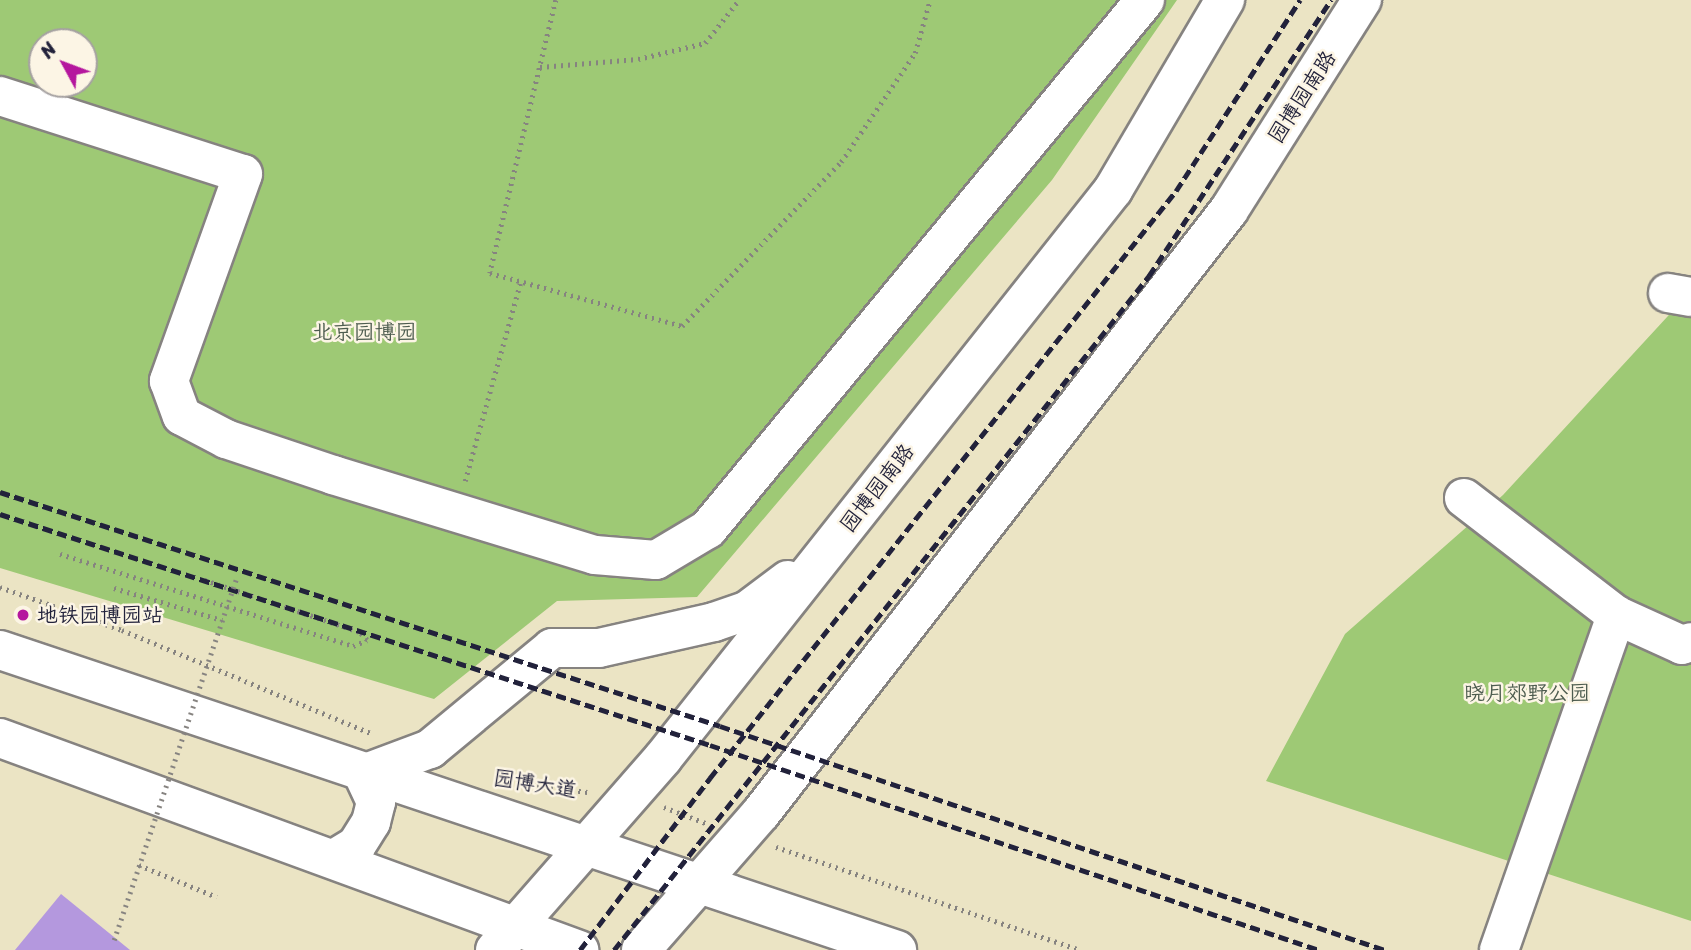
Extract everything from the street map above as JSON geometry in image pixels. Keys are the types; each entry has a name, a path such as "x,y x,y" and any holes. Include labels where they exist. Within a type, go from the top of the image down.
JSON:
{"main road":[{"path":"0,96 243,174 169,382 183,416 226,439 456,513 595,555 656,561 708,529 1145,0"},
{"name":"园博园南路","path":"506,939 631,795 1113,190 1225,0"},
{"name":"园博园南路","path":"641,950 741,836 1229,210 1362,0"},
{"path":"1464,498 1616,615 1682,645 1691,642"},
{"path":"334,859 356,846 371,822 376,802 363,774 430,749 552,648 599,648 748,610 826,553"},
{"path":"1499,950 1616,615"},
{"name":"园博大道","path":"0,650 894,950"},
{"path":"0,738 334,859 506,939 579,950"},
{"path":"0,756 59,760"}],"path":[{"path":"556,0 490,273 520,284 682,326 841,162 915,53 930,0"},
{"path":"540,67 638,59 705,43 739,0"},
{"path":"456,513 520,284"},
{"path":"60,554 353,646 367,640 359,632 204,580"},
{"path":"114,940 237,576"},
{"path":"0,587 122,630 377,735"},
{"path":"114,588 222,621"},
{"name":"园博大道","path":"501,781 631,795 741,836 1080,950"},
{"path":"139,865 217,897"}],"green space":[{"name":"北京园博园","path":"0,0 1177,0 1052,180 697,597 557,601 434,699 0,568"},
{"name":"晓月郊野公园","path":"1691,291 1691,921 1266,781 1345,634 1503,495"}],"building":[{"path":"61,894 130,950 15,950"}],"railway":[{"path":"580,950 710,778 1176,191 1300,0"},
{"path":"614,950 1149,276 1331,0"},
{"path":"0,492 720,726 1385,950"},
{"path":"0,514 710,745 1319,950"}],"place":[{"name":"地铁园博园站","path":"23,615"}]}
